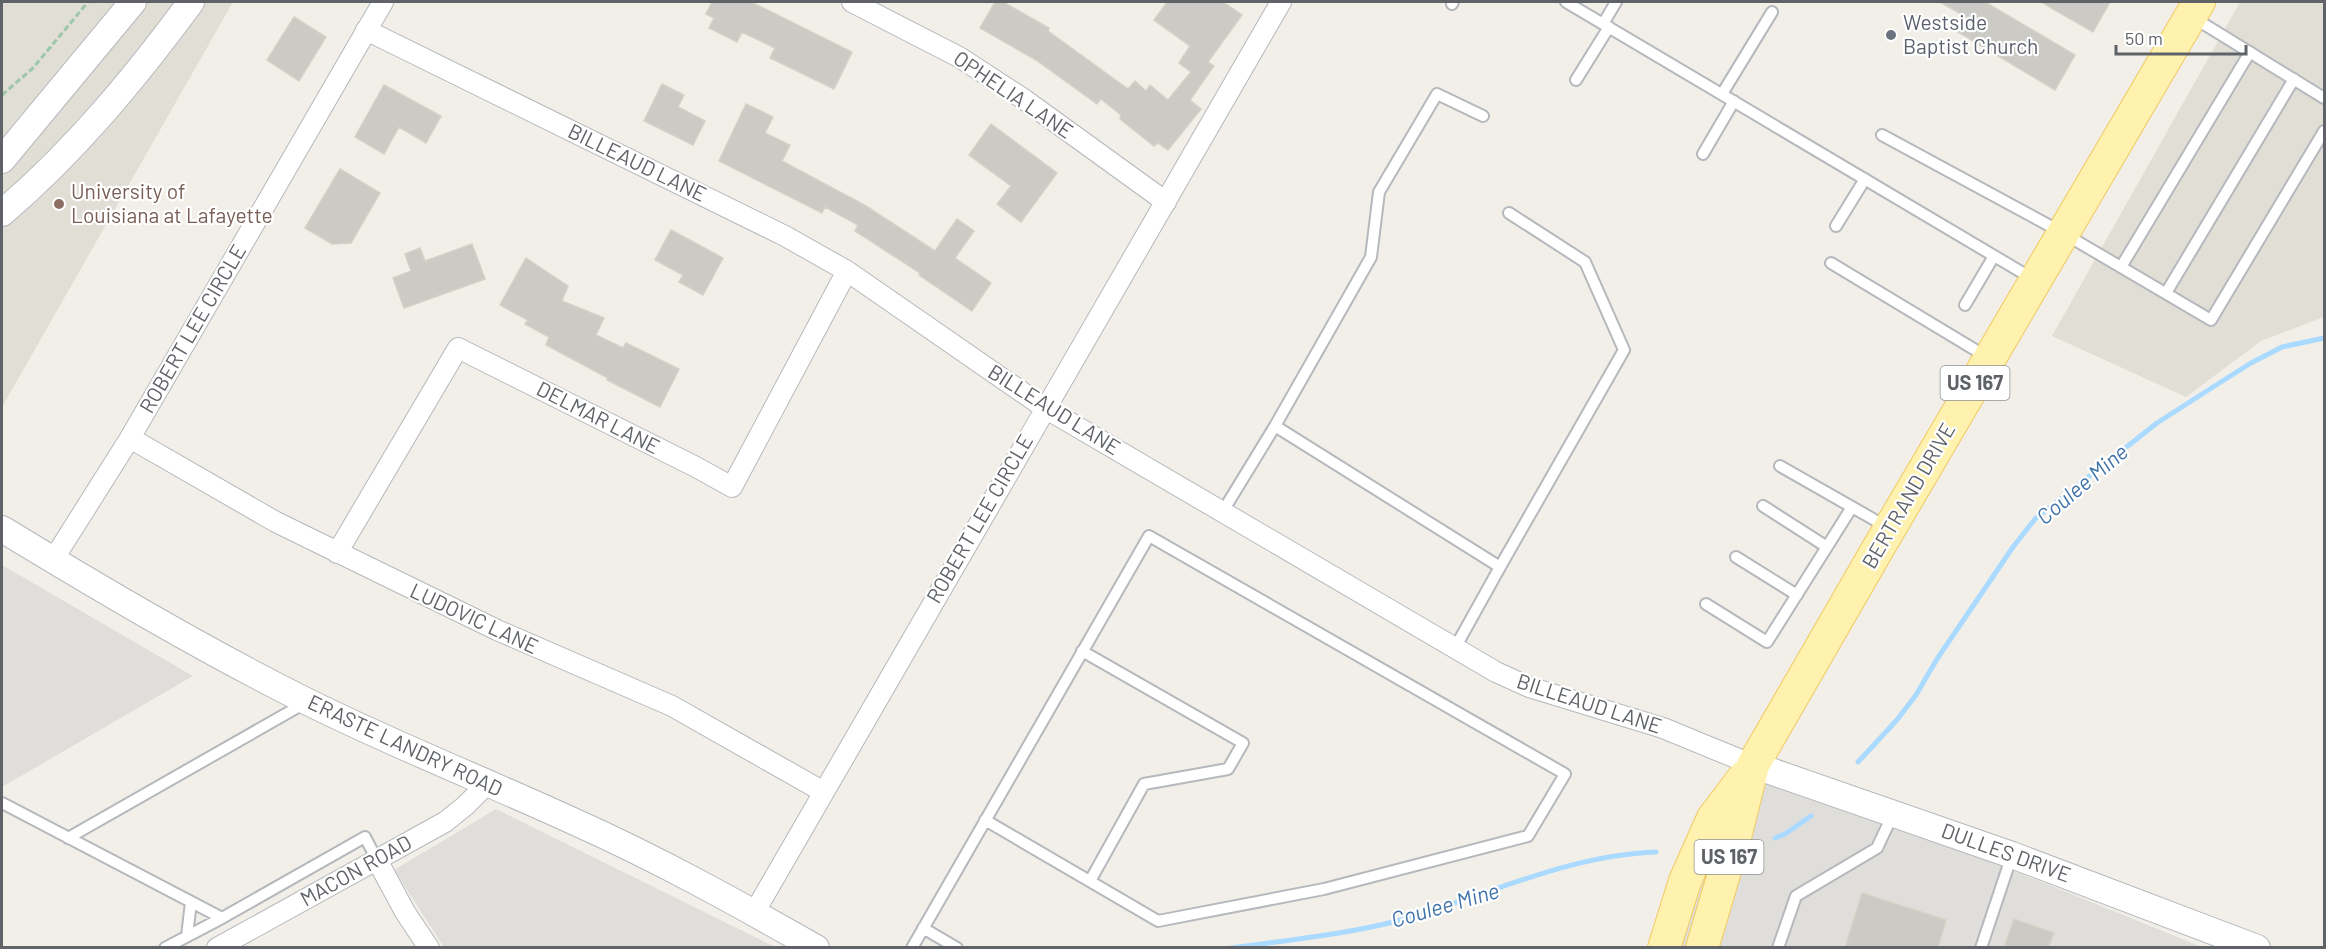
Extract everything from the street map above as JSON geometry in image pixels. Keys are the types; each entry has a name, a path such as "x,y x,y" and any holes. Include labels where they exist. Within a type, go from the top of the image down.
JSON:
{"main road":[{"name":"BERTRAND DRIVE","path":"1702,948 1735,837 1753,765 2195,9"},
{"name":"US 167","path":"1664,948 1685,881 1713,818 1753,765"}],"street":[{"path":"2,160 133,2"},
{"path":"2,213 47,172 96,122 146,62 191,2"},
{"name":"ROBERT LEE CIRCLE","path":"53,560 130,438 383,2"},
{"name":"OPHELIA LANE","path":"852,2 927,39 969,63 1025,100 1166,202"},
{"name":"ROBERT LEE CIRCLE","path":"754,913 822,791 1281,2"},
{"name":"BILLEAUD LANE","path":"366,30 785,236 847,271 1044,408 1496,672 1529,687 1663,728 1753,765"},
{"name":"DELMAR LANE","path":"337,553 458,348 696,466 732,487 847,271"},
{"name":"LUDOVIC LANE","path":"130,438 276,522 497,630 672,706 822,791"},
{"name":"ERASTE LANDRY ROAD","path":"2,529 140,610 308,702 576,822 677,872 816,948"},
{"name":"DULLES DRIVE","path":"1753,765 2012,855 2257,948"},
{"name":"MACON ROAD","path":"217,948 445,822 487,784"},
{"path":"377,860 405,912 429,948"}],"lane":[{"path":"1566,2 2036,280"},
{"path":"1576,80 1616,2"},
{"path":"2195,9 2250,52 2325,98"},
{"path":"1722,94 1772,12"},
{"path":"2121,267 2250,52"},
{"path":"2166,293 2294,79"},
{"path":"1223,511 1275,426 1371,257 1379,192 1437,94 1483,116"},
{"path":"1703,154 1734,101"},
{"path":"1882,135 2063,233 2211,320 2325,131"},
{"path":"1836,226 1865,179"},
{"path":"1455,648 1624,350 1585,262 1509,213"},
{"path":"1965,305 1994,256"},
{"path":"1831,263 1990,358"},
{"path":"1275,426 1500,567"},
{"path":"1780,465 1890,528"},
{"path":"1763,506 1827,548"},
{"path":"1706,604 1767,642 1852,507"},
{"path":"912,948 923,928 1082,651 1149,536 1565,774 1528,836 1324,889 1158,921 985,820"},
{"path":"1736,557 1797,595"},
{"path":"1082,651 1243,743 1228,769 1144,784 1090,881"},
{"path":"68,838 308,702"},
{"path":"2,802 222,918"},
{"path":"1779,948 1796,896 1876,848 1893,813"},
{"path":"165,948 365,837 377,860"},
{"path":"1981,948 2012,855"},
{"path":"187,936 191,903"},
{"path":"923,928 957,948"}],"path":[{"path":"2,95 33,68 88,2"}],"shaded area":[{"name":"University of Louisiana at Lafayette","path":"2,2 233,2 2,407"},
{"path":"2240,2 2324,2 2324,317 2261,341 2186,397 2052,336"},
{"path":"2,565 193,676 2,787"},
{"path":"1753,765 2202,947 1674,948"},
{"path":"496,809 775,947 444,947 394,870"}],"building":[{"path":"712,2 751,2 852,52 834,89 770,58 775,48 742,32 737,42 709,28 714,18 706,14"},
{"path":"995,2 1003,2 1049,28 1048,31 1128,89 1135,81 1146,91 1150,85 1168,100 1191,72 1179,63 1190,46 1154,20 1167,2 1223,2 1242,15 1208,62 1214,66 1190,100 1201,109 1168,150 1158,143 1154,146 1120,119 1121,115 1101,99 1097,104 1036,60 980,28"},
{"path":"1940,2 1985,2 2075,55 2055,90 1958,32 1966,17"},
{"path":"2041,2 2110,2 2093,32"},
{"path":"294,17 326,37 299,81 267,60"},
{"path":"662,84 684,95 678,107 705,121 693,145 644,121"},
{"path":"384,85 441,116 426,143 399,127 384,154 355,137"},
{"path":"746,104 773,117 765,133 790,145 782,161 866,206 935,251 957,219 974,231 955,258 991,283 972,311 919,275 920,273 855,231 858,225 825,207 822,213 719,161"},
{"path":"991,124 1057,173 1021,222 997,204 1011,186 969,155"},
{"path":"340,169 380,193 351,243 332,244 305,228"},
{"path":"671,230 723,258 703,295 679,282 683,275 655,260"},
{"path":"472,244 485,279 404,308 393,278 411,271 405,254 420,248 425,261"},
{"path":"526,258 568,286 562,301 604,318 596,335 623,348 626,343 679,369 660,407 546,345 549,337 525,324 528,320 500,305"},
{"path":"1862,893 1946,920 1938,948 1845,948"},
{"path":"2014,919 2054,933 2048,948 2004,948"}],"waterway":[{"name":"Coulee Mine","path":"1858,762 1896,721 1916,695 1937,659 2013,547 2035,519 2157,423 2251,363 2282,347 2324,338"},
{"name":"Coulee Mine","path":"1775,838 1785,834 1811,816"},
{"name":"Coulee Mine","path":"1231,948 1377,926 1429,912 1557,869 1623,855 1656,852"}],"place":[{"name":"Westside Baptist Church","path":"1891,35"},
{"name":"University of Louisiana at Lafayette","path":"59,204"}]}
